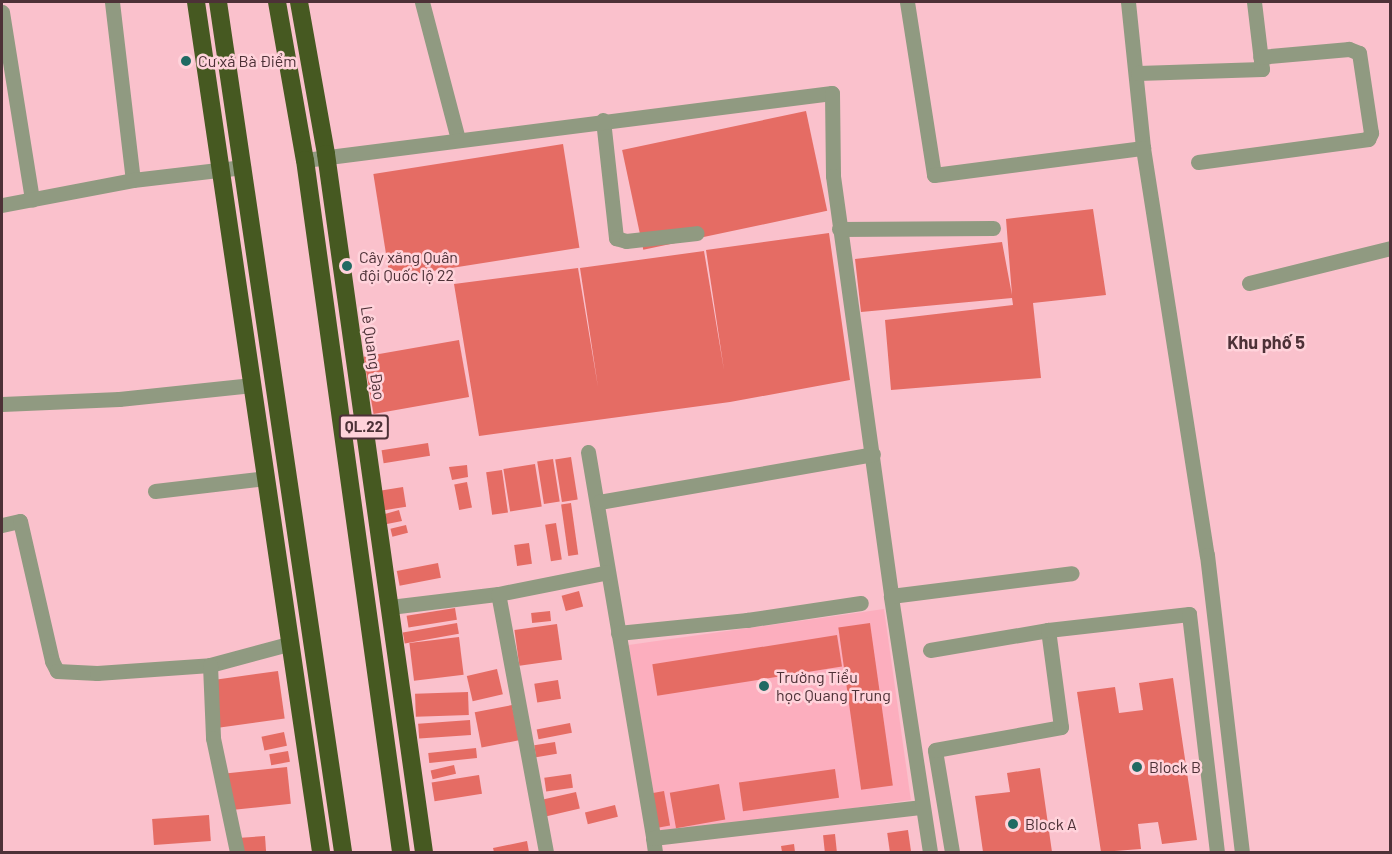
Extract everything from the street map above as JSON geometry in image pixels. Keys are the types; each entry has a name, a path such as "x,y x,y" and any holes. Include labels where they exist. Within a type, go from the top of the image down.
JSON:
{"highway":[{"path":"196,2 288,644 321,852"},
{"path":"218,2 343,852"},
{"name":"QL.22","path":"278,2 305,160 401,852"},
{"name":"Lê Quang Đạo","path":"299,2 326,154 424,852"}],"street":[{"path":"112,2 133,180"},
{"path":"422,2 458,139"},
{"path":"907,2 933,175 1143,148"},
{"path":"1128,2 1138,74 1143,148 1207,555 1242,852"},
{"path":"1138,74 1262,69 1254,2"},
{"path":"2,12 32,200"},
{"path":"1198,162 1368,139 1371,134 1359,53 1349,49 1260,57"},
{"path":"305,160 326,154 832,93 833,176 839,229 930,852"},
{"path":"603,120 616,238 626,241 697,233"},
{"path":"2,205 133,180 243,167"},
{"path":"839,229 993,228"},
{"path":"1250,283 1390,248"},
{"path":"2,404 119,399 252,385"},
{"path":"588,452 599,502 608,572 654,845 922,807"},
{"path":"599,502 873,454"},
{"path":"155,491 265,478"},
{"path":"2,525 20,521 52,662 57,671 98,674 210,665 288,644"},
{"path":"390,607 498,594 608,572"},
{"path":"891,596 1072,573"},
{"path":"498,594 546,852"},
{"path":"618,633 747,620 861,603"},
{"path":"930,650 1048,630 1189,614 1217,852"},
{"path":"952,852 935,750 1061,727 1048,630"},
{"path":"210,665 213,738 237,852"}],"shaded area":[{"name":"Trường Tiểu học Quang Trung","path":"884,609 911,800 655,836 629,645"}],"building":[{"path":"806,111 827,211 643,250 622,150"},
{"path":"563,144 579,248 390,278 373,174"},
{"path":"1093,209 1106,295 1033,303 1041,378 891,390 885,320 1013,305 1012,298 861,312 855,259 1002,242 1012,295 1006,219"},
{"path":"829,233 850,380 730,402 479,436 454,284 578,268 598,387 580,268 704,251 724,370 706,250"},
{"path":"459,340 469,397 374,414 363,357"},
{"path":"428,443 430,456 384,463 382,450"},
{"path":"571,457 578,499 562,502 555,460"},
{"path":"553,459 560,501 544,504 537,462"},
{"path":"535,464 542,506 510,511 503,469"},
{"path":"467,465 468,477 452,480 449,467"},
{"path":"502,470 508,513 492,515 486,472"},
{"path":"467,482 472,508 459,510 454,484"},
{"path":"403,487 406,507 384,510 381,490"},
{"path":"571,503 578,554 568,556 561,504"},
{"path":"399,510 402,521 387,524 385,514"},
{"path":"556,523 562,560 551,561 545,525"},
{"path":"406,525 408,533 392,537 390,529"},
{"path":"529,543 532,564 517,566 514,545"},
{"path":"438,563 441,578 400,586 397,571"},
{"path":"579,591 583,606 566,611 562,596"},
{"path":"455,608 457,620 408,628 407,616"},
{"path":"550,611 551,621 532,623 531,613"},
{"path":"457,623 459,634 405,643 403,633"},
{"path":"870,623 893,785 861,790 838,627"},
{"path":"557,624 562,660 519,666 514,630"},
{"path":"837,635 842,667 657,696 652,664"},
{"path":"459,637 464,675 414,681 409,643"},
{"path":"497,669 503,694 473,701 467,676"},
{"path":"278,671 285,719 218,728 212,680"},
{"name":"Block B","path":"1173,678 1197,840 1162,844 1158,822 1138,824 1141,849 1101,852 1077,692 1115,687 1119,713 1143,710 1139,683"},
{"path":"558,680 561,699 537,703 534,684"},
{"path":"468,692 469,715 416,717 415,694"},
{"path":"512,705 519,740 482,748 475,712"},
{"path":"470,720 471,735 419,739 418,724"},
{"path":"570,723 572,733 539,739 537,729"},
{"path":"284,732 287,746 264,750 262,737"},
{"path":"555,742 557,754 536,757 534,745"},
{"path":"476,748 477,758 429,763 428,753"},
{"path":"288,751 290,762 271,765 269,754"},
{"path":"454,765 456,774 433,779 431,770"},
{"path":"287,767 291,804 229,810 225,773"},
{"name":"Block A","path":"1040,768 1052,852 983,852 975,796 1010,792 1007,773"},
{"path":"835,769 839,798 743,811 739,782"},
{"path":"571,774 573,788 546,792 544,778"},
{"path":"479,775 482,794 435,801 432,783"},
{"path":"719,784 725,819 676,828 670,793"},
{"path":"664,791 670,825 656,828 650,793"},
{"path":"576,792 580,809 546,816 542,800"},
{"path":"615,805 618,817 588,824 585,812"},
{"path":"209,815 211,841 154,845 152,819"},
{"path":"908,830 911,852 890,852 887,833"},
{"path":"835,834 837,852 825,852 823,835"},
{"path":"265,836 266,852 242,852 241,838"},
{"path":"527,841 529,852 494,852 493,848"},
{"path":"794,844 795,852 782,852 781,846"}],"place":[{"name":"Cư xá Bà Điểm","path":"186,61"},
{"name":"Cây xăng Quân đội Quốc lộ 22","path":"347,266"},
{"name":"Trường Tiểu học Quang Trung","path":"764,686"},
{"name":"Block B","path":"1137,767"},
{"name":"Block A","path":"1013,824"}],"district":[{"name":"Khu phố 5","path":"1266,342"}]}
